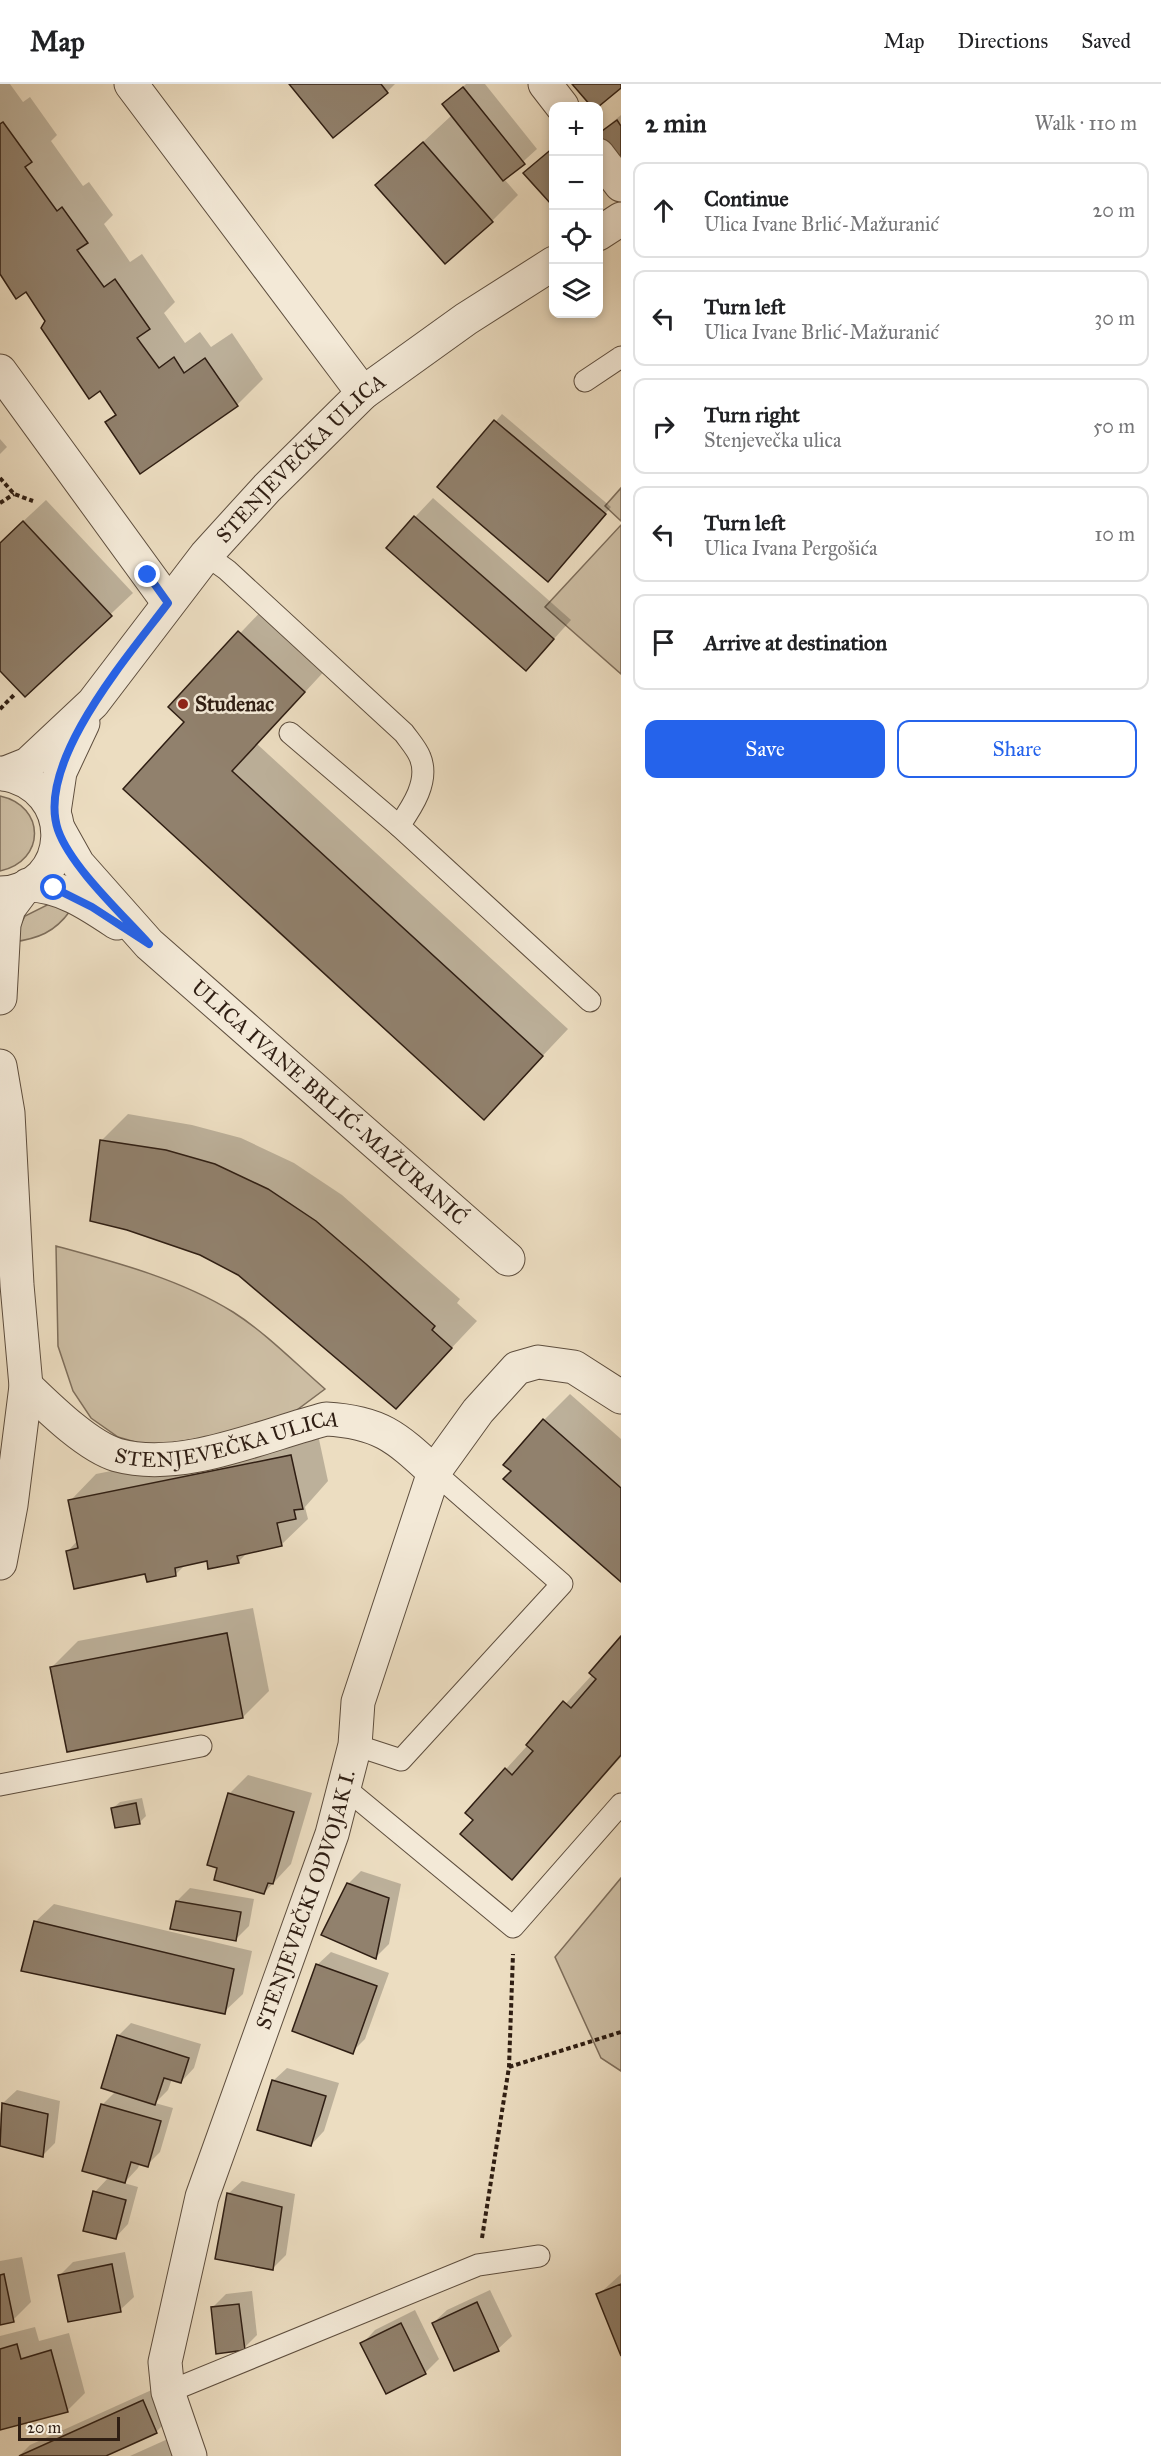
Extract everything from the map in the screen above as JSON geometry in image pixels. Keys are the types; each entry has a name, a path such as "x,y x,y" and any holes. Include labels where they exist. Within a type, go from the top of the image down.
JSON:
{"street":[{"path":"131,84 363,393"},
{"path":"545,84 559,102"},
{"path":"599,156 621,185"},
{"path":"603,231 621,219"},
{"name":"STENJEVEČKA ULICA","path":"1,773 28,764 93,702 206,555 267,488 363,393 466,319 552,264"},
{"path":"0,370 168,603"},
{"name":"STENJEVEČKA ULICA","path":"17,889 39,878 50,865 57,848 56,821 60,772 93,702"},
{"name":"ULICA IVANE BRLIĆ-MAŽURANIĆ","path":"1,773 15,775 32,784 45,796 78,864 149,944 508,1259"},
{"name":"ULICA IVANE BRLIĆ-MAŽURANIĆ","path":"17,889 54,888 92,907 149,944"},
{"path":"0,998 4,924 17,889"},
{"path":"0,1066 8,1113 8,1286 26,1386 11,1505 0,1563"},
{"name":"STENJEVEČKI ODVOJAK I.","path":"190,2456 168,2392 165,2362 202,2197 307,1906 345,1788 355,1745 357,1702 434,1472 478,1411 517,1368 538,1362 574,1367 621,1397"},
{"name":"STENJEVEČKA ULICA","path":"26,1386 57,1415 115,1455 151,1460 193,1456 326,1419 350,1420 377,1428 399,1440 434,1472"}],"lane":[{"path":"585,381 621,357"},
{"path":"206,555 227,570 404,733 420,756 423,770 417,799 399,826"},
{"path":"290,733 399,826 590,1000"},
{"path":"355,1745 401,1760 562,1584 434,1472"},
{"path":"0,1785 201,1746"},
{"path":"345,1788 513,1927 621,1803"},
{"path":"168,2392 478,2265 539,2256"}],"path":[{"path":"0,478 14,494 33,501"},
{"path":"0,502 14,494"},
{"path":"0,709 14,695"},
{"path":"478,2265 509,2067 513,1927"},
{"path":"509,2067 621,2032"}],"shaded area":[{"path":"621,488 621,521 605,506"},
{"path":"621,525 621,674 545,607"},
{"path":"0,796 15,802 26,811 32,821 34,834 32,846 26,856 15,865 0,871"},
{"path":"49,904 70,911 58,924 45,933 30,939 12,942 25,916"},
{"path":"56,1246 147,1273 213,1300 257,1329 325,1389 282,1421 247,1432 149,1446 118,1437 91,1418 73,1391 58,1346"},
{"path":"621,1878 621,2071 601,2058 555,1957"}],"building":[{"path":"289,84 381,84 388,93 333,138"},
{"path":"572,84 621,84 621,88 603,103 588,102"},
{"path":"463,87 525,164 503,181 442,104"},
{"path":"617,120 621,126 621,178 603,155 603,130"},
{"path":"3,122 32,162 25,167 57,211 62,207 88,243 77,250 104,287 115,279 150,329 137,338 159,368 174,357 184,373 205,358 238,406 140,474 105,422 116,415 100,391 89,399 41,328 45,321 26,292 16,299 0,274 0,124"},
{"path":"423,142 493,222 445,264 375,185"},
{"path":"549,151 549,202 523,173"},
{"path":"494,420 606,514 548,582 437,487"},
{"path":"414,516 554,639 526,671 386,548"},
{"path":"23,521 112,616 25,697 0,671 0,543"},
{"path":"238,631 305,692 232,771 543,1056 484,1120 123,789 184,722 168,707"},
{"path":"100,1140 166,1150 215,1164 268,1189 316,1221 366,1264 435,1326 432,1330 452,1348 396,1409 238,1275 200,1255 127,1230 90,1221"},
{"path":"543,1419 621,1488 621,1582 503,1479 511,1471 503,1465"},
{"path":"291,1455 303,1509 294,1510 296,1519 277,1523 282,1546 237,1556 239,1563 208,1569 207,1561 175,1568 176,1576 147,1582 145,1574 74,1589 66,1551 78,1548 68,1500"},
{"path":"227,1633 243,1718 67,1752 50,1667"},
{"path":"621,1636 621,1755 512,1880 460,1834 473,1820 465,1813 505,1768 512,1775 533,1751 526,1745 563,1701 571,1708 596,1679 589,1673"},
{"path":"228,1793 294,1812 273,1884 268,1883 264,1894 214,1880 217,1868 207,1865"},
{"path":"136,1803 140,1824 115,1828 111,1808"},
{"path":"347,1883 389,1898 376,1959 321,1935"},
{"path":"176,1901 241,1912 236,1941 170,1929"},
{"path":"34,1921 234,1969 225,2014 21,1971"},
{"path":"316,1964 377,1986 353,2054 292,2031"},
{"path":"117,2035 189,2058 181,2083 164,2078 155,2105 101,2088"},
{"path":"272,2080 326,2096 311,2146 257,2130"},
{"path":"2,2103 48,2114 43,2157 0,2146"},
{"path":"101,2104 161,2121 148,2167 131,2162 125,2183 82,2171"},
{"path":"93,2191 126,2200 116,2239 83,2231"},
{"path":"227,2193 282,2207 273,2270 215,2259"},
{"path":"112,2264 121,2312 68,2322 58,2275"},
{"path":"4,2274 14,2322 0,2325 0,2275"},
{"path":"621,2284 621,2356 596,2294"},
{"path":"477,2302 499,2351 454,2371 432,2323"},
{"path":"239,2304 245,2350 216,2354 211,2307"},
{"path":"401,2323 426,2374 386,2394 360,2343"},
{"path":"17,2344 21,2359 51,2350 68,2412 0,2430 0,2349"},
{"path":"143,2400 157,2433 106,2456 19,2456"}],"place":[{"name":"Studenac","path":"183,704"}],"route":[{"path":"54,888 92,907 149,944 78,864 58,830 54,812 60,772 93,702 168,603 148,575"}]}
